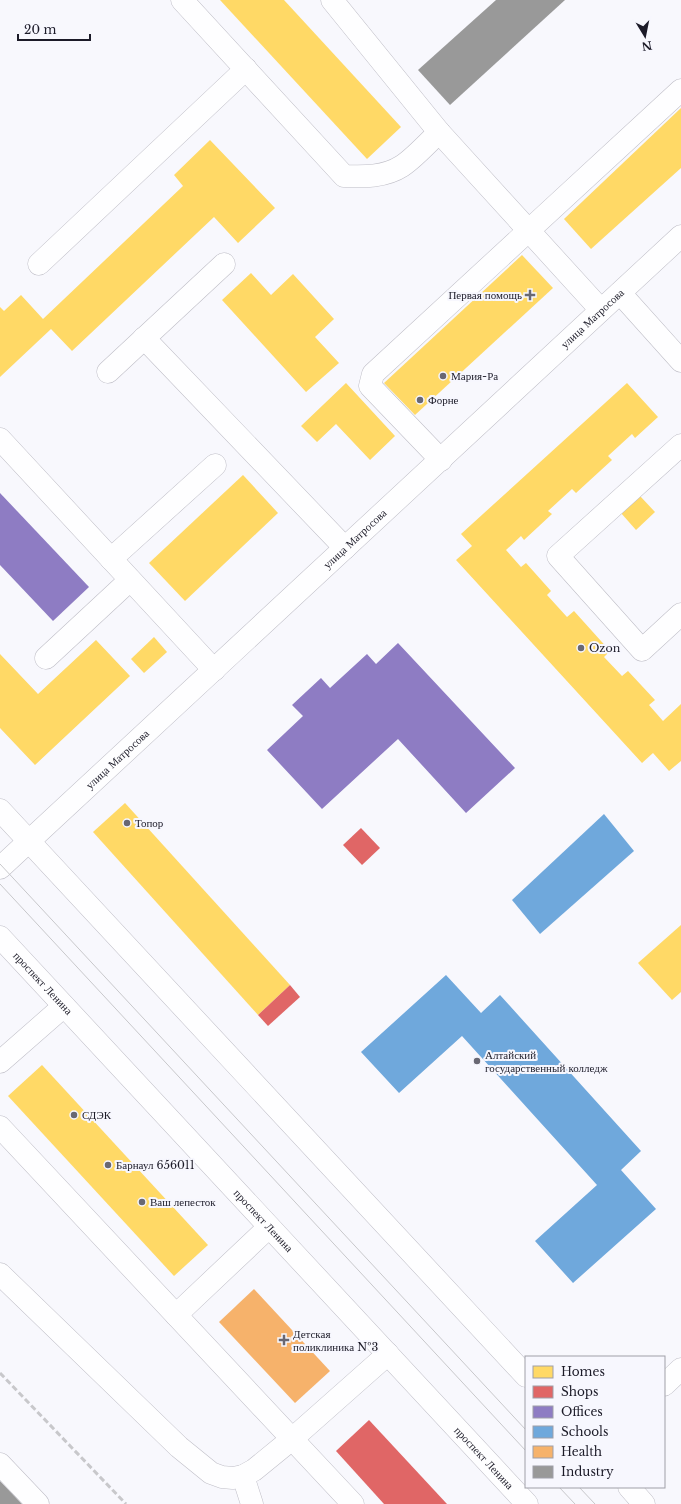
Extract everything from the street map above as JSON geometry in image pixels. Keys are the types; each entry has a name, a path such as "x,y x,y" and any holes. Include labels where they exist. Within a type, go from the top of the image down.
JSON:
{"main road":[{"path":"182,0 344,176 366,177 382,174 402,166 439,132"},
{"path":"332,0 439,132 601,310"},
{"path":"39,264 246,69"},
{"path":"440,460 370,386 373,374 681,90"},
{"name":"улица Матросова","path":"0,868 681,236"},
{"path":"108,372 224,264"},
{"path":"620,293 681,361"},
{"path":"144,338 345,548"},
{"path":"0,440 214,670"},
{"path":"681,445 558,556 642,650 681,614"},
{"path":"111,558 215,465"},
{"path":"46,658 130,580"},
{"path":"0,810 525,1375"},
{"name":"проспект Ленина","path":"0,937 527,1504"},
{"path":"0,1062 64,1006"},
{"path":"0,1127 352,1504"},
{"path":"176,1315 269,1227"},
{"path":"0,1274 179,1447 211,1473 222,1477 233,1478 243,1476 254,1470 292,1439 388,1354"},
{"path":"665,1384 681,1369"},
{"path":"0,1464 38,1504"},
{"path":"243,1476 252,1504"},
{"path":"630,1488 644,1504"}],"building: Homes":[{"path":"220,0 284,0 401,127 367,159"},
{"path":"681,108 681,168 591,249 564,219"},
{"path":"210,140 275,208 238,243 214,217 72,351 51,329 0,377 0,307 4,311 21,295 43,319 183,186 174,175"},
{"path":"522,255 553,288 415,415 384,383"},
{"path":"251,273 271,295 293,274 334,319 315,337 339,363 306,392 222,300"},
{"path":"346,383 395,436 370,460 336,424 317,442 301,426"},
{"path":"627,383 658,417 635,438 632,434 608,456 612,460 576,493 572,489 548,511 552,514 524,540 521,536 506,550 521,567 526,563 551,591 547,595 567,617 574,611 610,651 604,657 622,676 628,671 655,700 649,705 663,721 681,704 681,761 669,771 653,753 642,763 456,560 472,546 461,534"},
{"path":"243,475 278,513 185,601 149,563"},
{"path":"640,496 655,512 636,530 621,513"},
{"path":"154,637 167,652 144,673 131,659"},
{"path":"96,640 130,676 35,765 0,728 0,654 38,694"},
{"path":"125,803 290,985 258,1015 93,832"},
{"path":"681,925 681,992 672,1000 638,963"},
{"path":"42,1065 208,1245 174,1276 8,1096"}],"building: Shops":[{"path":"361,828 380,848 362,865 343,845"},
{"path":"290,985 300,997 268,1026 258,1015"},
{"path":"369,1420 447,1504 384,1504 336,1451"}],"building: Offices":[{"path":"0,493 89,587 53,621 0,565"},
{"path":"398,643 515,768 466,813 398,739 322,809 267,750 303,716 292,705 321,678 330,688 367,654 376,664"}],"building: Schools":[{"path":"604,814 634,851 540,934 512,900"},
{"path":"446,975 481,1013 500,995 641,1151 621,1170 656,1209 573,1283 535,1241 597,1185 462,1036 399,1093 361,1052"}],"building: Health":[{"path":"254,1289 330,1371 295,1403 219,1322"}],"building: Industry":[{"path":"496,0 565,0 450,105 418,70"},
{"path":"0,1481 22,1504 0,1504"}],"tram line":[{"path":"0,864 525,1429"},
{"path":"0,884 525,1450"},
{"path":"560,1488 575,1504"},
{"path":"580,1488 595,1504"}],"railway":[{"path":"0,1373 126,1504"}],"place":[{"name":"Первая помощь","path":"530,295"},
{"name":"Мария-Ра","path":"443,376"},
{"name":"Форне","path":"420,400"},
{"name":"Ozon","path":"581,648"},
{"name":"Топор","path":"127,823"},
{"name":"Алтайский государственный колледж","path":"477,1061"},
{"name":"СДЭК","path":"74,1115"},
{"name":"Барнаул 656011","path":"108,1165"},
{"name":"Ваш лепесток","path":"142,1202"},
{"name":"Детская поликлиника №3","path":"284,1340"}]}
